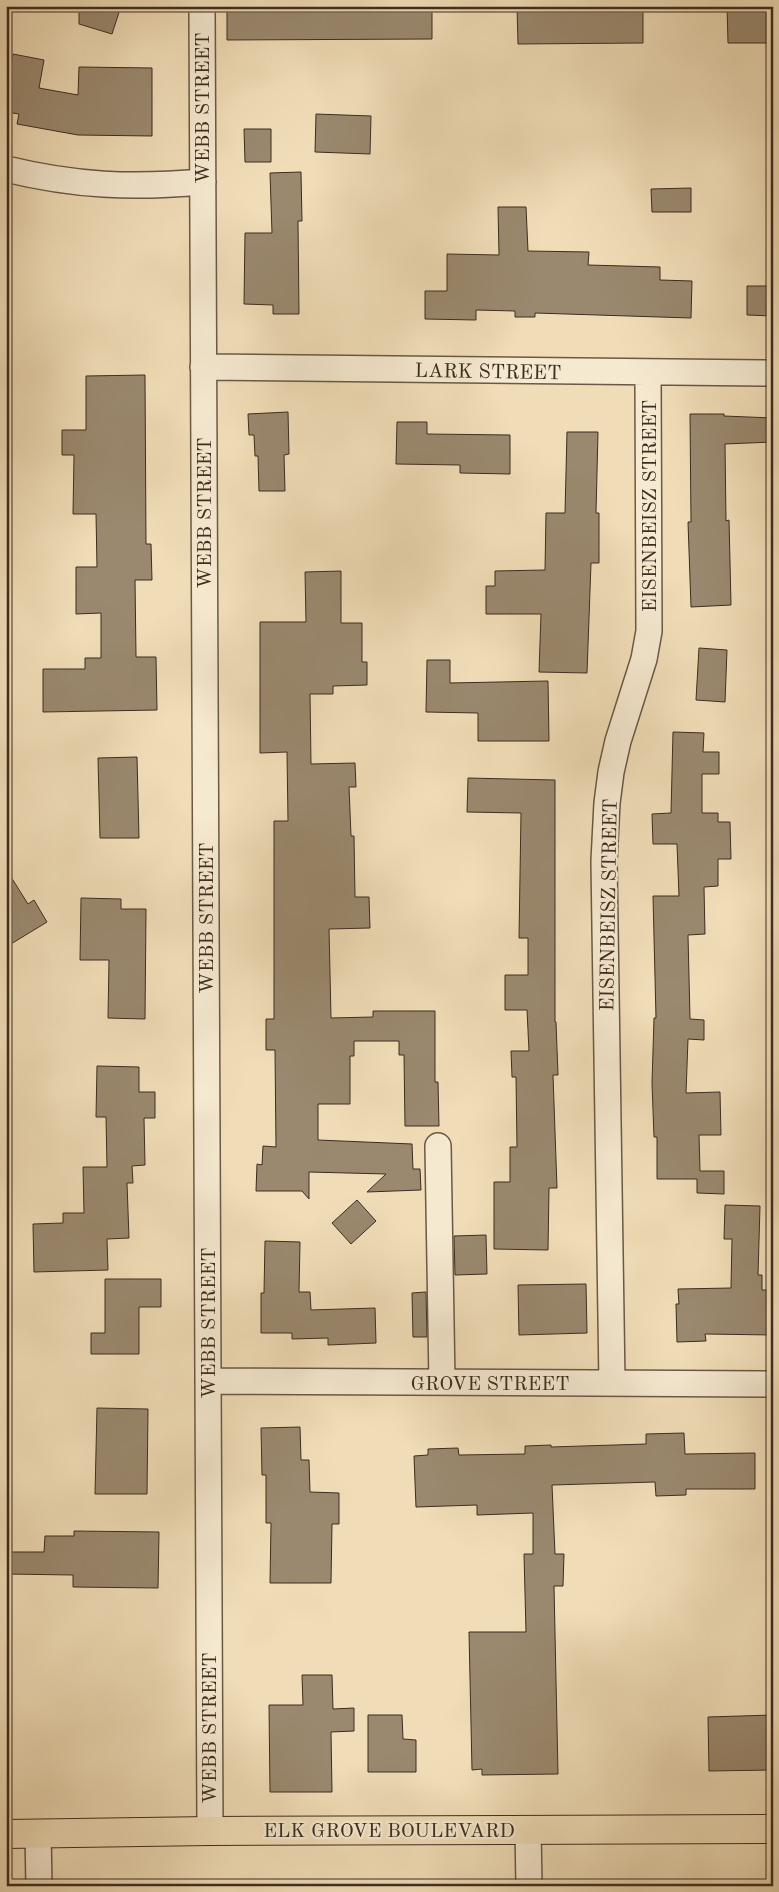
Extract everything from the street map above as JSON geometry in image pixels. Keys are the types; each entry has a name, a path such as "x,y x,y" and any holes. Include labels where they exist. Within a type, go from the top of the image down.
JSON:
{"main road":[{"name":"ELK GROVE BOULEVARD","path":"6,1834 210,1830 773,1828"}],"street":[{"name":"WEBB STREET","path":"202,6 210,1830"},
{"path":"6,169 49,179 100,186 152,186 203,182"},
{"name":"LARK STREET","path":"203,367 773,373"},
{"name":"EISENBEISZ STREET","path":"612,1383 604,861 607,803 618,741 644,659 649,631 648,373"},
{"path":"438,1146 442,1382"},
{"name":"GROVE STREET","path":"208,1381 773,1384"},
{"path":"528,1829 529,1886"},
{"path":"38,1834 39,1886"}],"building":[{"path":"79,6 121,6 112,34 79,24"},
{"path":"227,6 432,6 432,39 227,40"},
{"path":"517,6 643,6 643,43 518,44"},
{"path":"727,6 773,6 773,43 728,43"},
{"path":"13,54 44,60 39,88 78,95 79,67 152,68 152,136 78,135 17,124 19,114 6,112 6,92"},
{"path":"316,114 371,116 370,154 315,152"},
{"path":"244,129 271,129 271,162 245,162"},
{"path":"301,172 302,221 298,221 299,314 273,314 273,305 244,304 245,233 272,233 270,173"},
{"path":"691,188 691,212 652,212 651,189"},
{"path":"498,207 526,207 528,251 589,252 588,265 660,267 660,280 692,281 691,318 535,313 535,317 515,317 515,311 476,310 476,320 425,319 425,291 447,291 447,254 499,255"},
{"path":"747,286 773,286 773,316 747,315"},
{"path":"145,375 146,544 151,544 152,580 135,580 136,657 156,657 157,710 43,712 43,669 85,669 85,658 101,658 101,613 76,614 76,567 97,567 96,514 73,514 74,455 62,455 62,430 86,430 86,376"},
{"path":"288,412 289,454 284,455 285,491 259,491 258,456 255,456 254,435 249,435 248,414"},
{"path":"690,414 724,414 724,416 773,418 773,442 725,444 726,521 729,520 731,605 691,607 688,522 691,522"},
{"path":"397,422 427,422 427,434 510,435 510,474 460,473 460,465 396,464"},
{"path":"567,432 598,432 596,513 599,513 599,563 591,563 587,673 539,672 541,614 486,614 486,586 495,586 495,571 545,570 546,513 565,513"},
{"path":"341,571 341,623 362,623 362,662 367,662 367,685 333,686 333,694 310,694 311,764 355,763 356,787 349,787 351,836 354,836 355,897 369,897 370,928 329,929 331,1018 373,1017 373,1011 435,1011 435,1082 438,1082 439,1126 405,1126 404,1055 399,1055 399,1041 354,1041 354,1056 350,1056 350,1104 318,1104 318,1140 412,1144 413,1169 420,1169 421,1190 367,1192 386,1174 309,1172 309,1199 302,1191 256,1191 257,1164 262,1165 263,1146 276,1147 275,1050 266,1050 266,1019 274,1019 274,821 288,821 287,752 260,753 260,622 306,622 305,572"},
{"path":"699,648 727,650 725,702 696,700"},
{"path":"427,660 450,660 450,683 548,681 549,741 478,741 478,713 426,712"},
{"path":"673,732 704,733 703,752 719,752 719,774 702,774 702,813 718,813 718,822 730,822 731,859 718,859 718,886 704,887 705,934 688,935 690,1019 704,1020 704,1040 688,1039 686,1093 720,1092 721,1135 699,1135 700,1171 724,1171 724,1194 697,1193 697,1179 657,1179 657,1137 654,1137 652,1083 654,1018 656,1018 653,896 679,896 677,844 653,844 652,814 671,813"},
{"path":"137,757 139,838 100,838 98,758"},
{"path":"468,778 555,780 555,1022 558,1075 553,1075 557,1188 549,1188 548,1250 494,1249 494,1182 510,1182 510,1147 517,1147 516,1077 512,1077 511,1051 529,1051 527,1010 505,1010 505,975 528,975 528,938 519,938 521,813 467,812"},
{"path":"6,869 28,904 34,900 47,922 6,947"},
{"path":"81,898 121,899 121,909 146,909 145,1019 108,1018 109,960 80,960"},
{"path":"97,1066 139,1067 139,1092 155,1092 155,1118 144,1118 145,1165 132,1166 133,1183 127,1183 129,1238 107,1239 108,1270 34,1272 33,1224 63,1223 63,1213 84,1213 83,1167 107,1167 106,1117 96,1117"},
{"path":"357,1200 376,1221 351,1244 332,1223"},
{"path":"725,1205 760,1206 758,1275 762,1275 762,1290 773,1290 773,1335 705,1334 706,1341 677,1342 676,1304 679,1304 678,1289 731,1288 732,1239 724,1239"},
{"path":"486,1235 487,1274 455,1275 454,1236"},
{"path":"265,1241 300,1242 299,1292 310,1292 311,1310 375,1308 376,1343 328,1345 328,1338 292,1339 292,1333 261,1333 261,1293 264,1293"},
{"path":"105,1279 161,1279 161,1307 139,1307 139,1354 91,1354 91,1333 105,1333"},
{"path":"586,1284 587,1333 519,1335 518,1285"},
{"path":"426,1292 427,1337 413,1337 412,1293"},
{"path":"97,1408 148,1409 147,1494 95,1494"},
{"path":"300,1427 301,1460 309,1460 310,1492 339,1493 339,1524 332,1524 331,1583 270,1583 271,1523 266,1523 266,1475 262,1475 261,1428"},
{"path":"684,1433 685,1454 755,1453 755,1489 686,1489 686,1495 656,1496 655,1482 552,1485 555,1554 564,1554 563,1586 554,1586 558,1774 482,1775 482,1769 472,1770 469,1632 526,1632 524,1554 533,1554 533,1513 477,1515 477,1505 416,1507 414,1456 428,1455 428,1449 458,1448 459,1455 525,1454 525,1446 646,1444 646,1434"},
{"path":"74,1531 159,1532 158,1588 73,1587 73,1575 6,1574 6,1552 44,1552 45,1536 74,1536"},
{"path":"302,1675 332,1675 333,1709 354,1708 354,1731 331,1732 332,1792 270,1792 269,1705 303,1705"},
{"path":"368,1715 402,1715 403,1739 416,1740 416,1772 368,1772"},
{"path":"773,1715 773,1770 709,1771 708,1717"}]}
